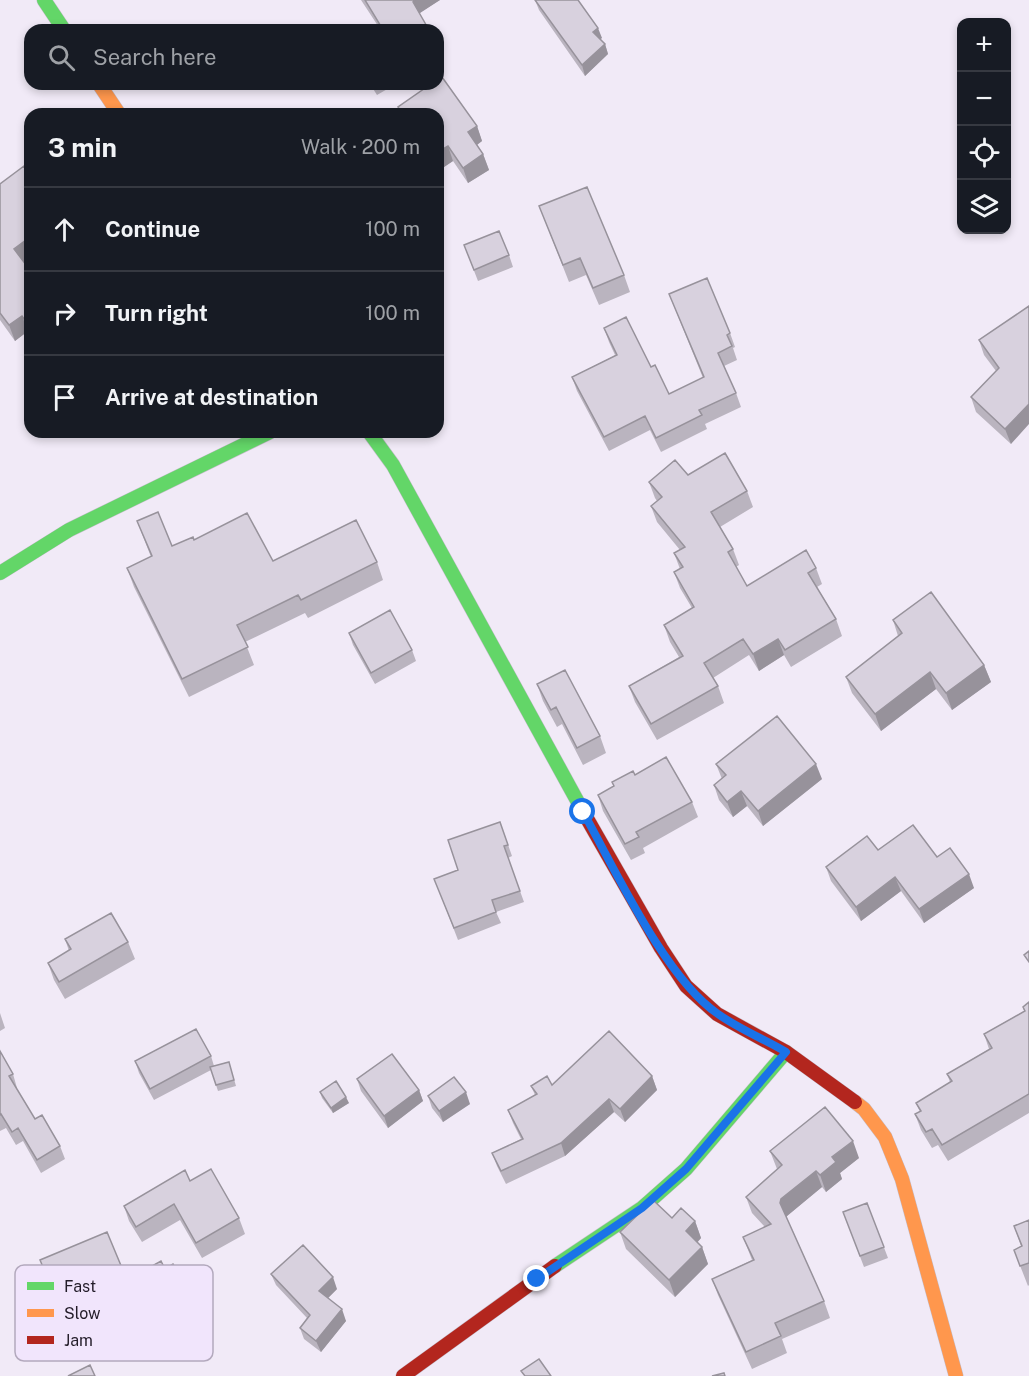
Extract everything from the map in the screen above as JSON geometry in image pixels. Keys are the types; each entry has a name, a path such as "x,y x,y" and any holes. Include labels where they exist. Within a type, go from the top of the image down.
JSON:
{"street":[{"path":"44,0 60,24"},
{"path":"103,90 115,108"},
{"path":"0,573 69,530 258,438"},
{"path":"373,438 393,465 577,801 667,958 686,986 717,1014 786,1052 864,1109 885,1137 903,1179 956,1376"},
{"path":"403,1376 537,1279 642,1208 686,1169 786,1052"}],"building":[{"path":"365,0 415,0 413,2 426,24 380,24"},
{"path":"535,0 578,0 598,28 593,32 605,44 582,65"},
{"path":"444,80 477,126 468,132 483,154 463,168 448,146 444,148 444,108 398,107 422,90 444,90"},
{"path":"24,166 24,242 14,249 24,262 24,319 22,316 9,325 0,313 0,184"},
{"path":"587,187 624,275 593,288 580,258 563,265 539,206"},
{"path":"499,231 509,255 474,270 464,245"},
{"path":"707,278 730,333 727,335 732,346 718,353 736,393 699,410 702,415 656,438 645,416 604,437 572,377 617,355 604,328 626,317 651,367 655,365 669,394 704,377 669,294"},
{"path":"1029,306 1029,404 1005,429 971,397 999,368 979,340"},
{"path":"725,453 747,491 711,512 733,549 728,552 747,586 806,550 816,568 808,573 836,619 785,650 778,639 753,654 743,639 704,663 718,686 651,724 629,686 683,656 664,625 694,607 674,572 683,567 674,553 685,547 651,506 662,497 649,482 675,460 688,475"},
{"path":"158,512 172,546 193,537 194,540 247,513 273,561 356,520 377,562 301,600 298,595 237,625 248,647 182,679 127,568 152,556 137,521"},
{"path":"931,592 984,665 946,693 930,672 875,714 846,677 902,633 893,620"},
{"path":"390,610 412,650 371,673 349,633"},
{"path":"565,670 600,736 577,748 556,707 551,710 537,684"},
{"path":"777,716 816,764 758,811 741,791 727,802 714,785 726,775 716,764"},
{"path":"666,757 692,802 636,832 639,837 625,844 598,795 614,786 612,782 633,771 635,775"},
{"path":"500,822 508,845 504,846 520,891 492,900 496,912 454,928 434,879 458,870 448,840"},
{"path":"913,825 937,857 950,848 969,874 919,909 895,877 856,907 826,867 867,836 878,850"},
{"path":"111,913 128,942 59,982 48,963 71,949 65,939"},
{"path":"1029,951 1029,962 1024,955"},
{"path":"1029,1002 1029,1094 942,1145 932,1129 926,1132 915,1114 921,1111 916,1103 952,1081 947,1074 992,1048 984,1034 1025,1011 1023,1007"},
{"path":"196,1029 211,1056 150,1089 135,1061"},
{"path":"609,1031 652,1076 620,1109 609,1099 561,1143 501,1171 492,1153 523,1139 508,1110 537,1094 531,1086 547,1076 552,1085"},
{"path":"0,1051 13,1074 9,1076 35,1119 42,1115 60,1146 37,1160 18,1128 12,1132 0,1115"},
{"path":"392,1054 419,1090 384,1116 357,1079"},
{"path":"229,1062 234,1080 216,1085 210,1067"},
{"path":"454,1077 466,1092 439,1111 428,1096"},
{"path":"336,1081 346,1097 331,1108 320,1092"},
{"path":"825,1107 853,1141 832,1157 836,1162 820,1175 816,1171 781,1199 780,1203 824,1301 775,1323 781,1336 746,1352 712,1279 754,1260 743,1237 771,1224 746,1197 782,1165 770,1151"},
{"path":"211,1169 239,1218 196,1243 174,1204 136,1227 124,1206 185,1170 190,1181"},
{"path":"653,1200 672,1218 681,1208 695,1221 686,1231 702,1247 669,1280 620,1232"},
{"path":"867,1203 884,1247 860,1256 843,1212"},
{"path":"1029,1220 1029,1263 1020,1266 1014,1250 1022,1246 1014,1226"},
{"path":"107,1232 121,1265 42,1265 40,1260"},
{"path":"303,1245 333,1277 319,1291 342,1309 316,1341 300,1328 310,1315 271,1274"},
{"path":"539,1359 551,1376 525,1376 521,1371"},
{"path":"90,1365 95,1376 68,1376"}],"traffic: fast":[{"path":"44,0 60,24"},
{"path":"0,573 69,530 258,438"},
{"path":"373,438 393,465 585,815"},
{"path":"555,1266 642,1208 686,1169 786,1052"}],"traffic: slow":[{"path":"103,90 115,108"},
{"path":"855,1102 864,1109 885,1137 902,1179 956,1376"}],"traffic: jam":[{"path":"585,815 661,948 686,986 717,1014 786,1052 855,1102"},
{"path":"403,1376 555,1266"}],"route":[{"path":"537,1279 642,1208 686,1169 786,1052 717,1014 686,986 661,948 583,812"}]}
